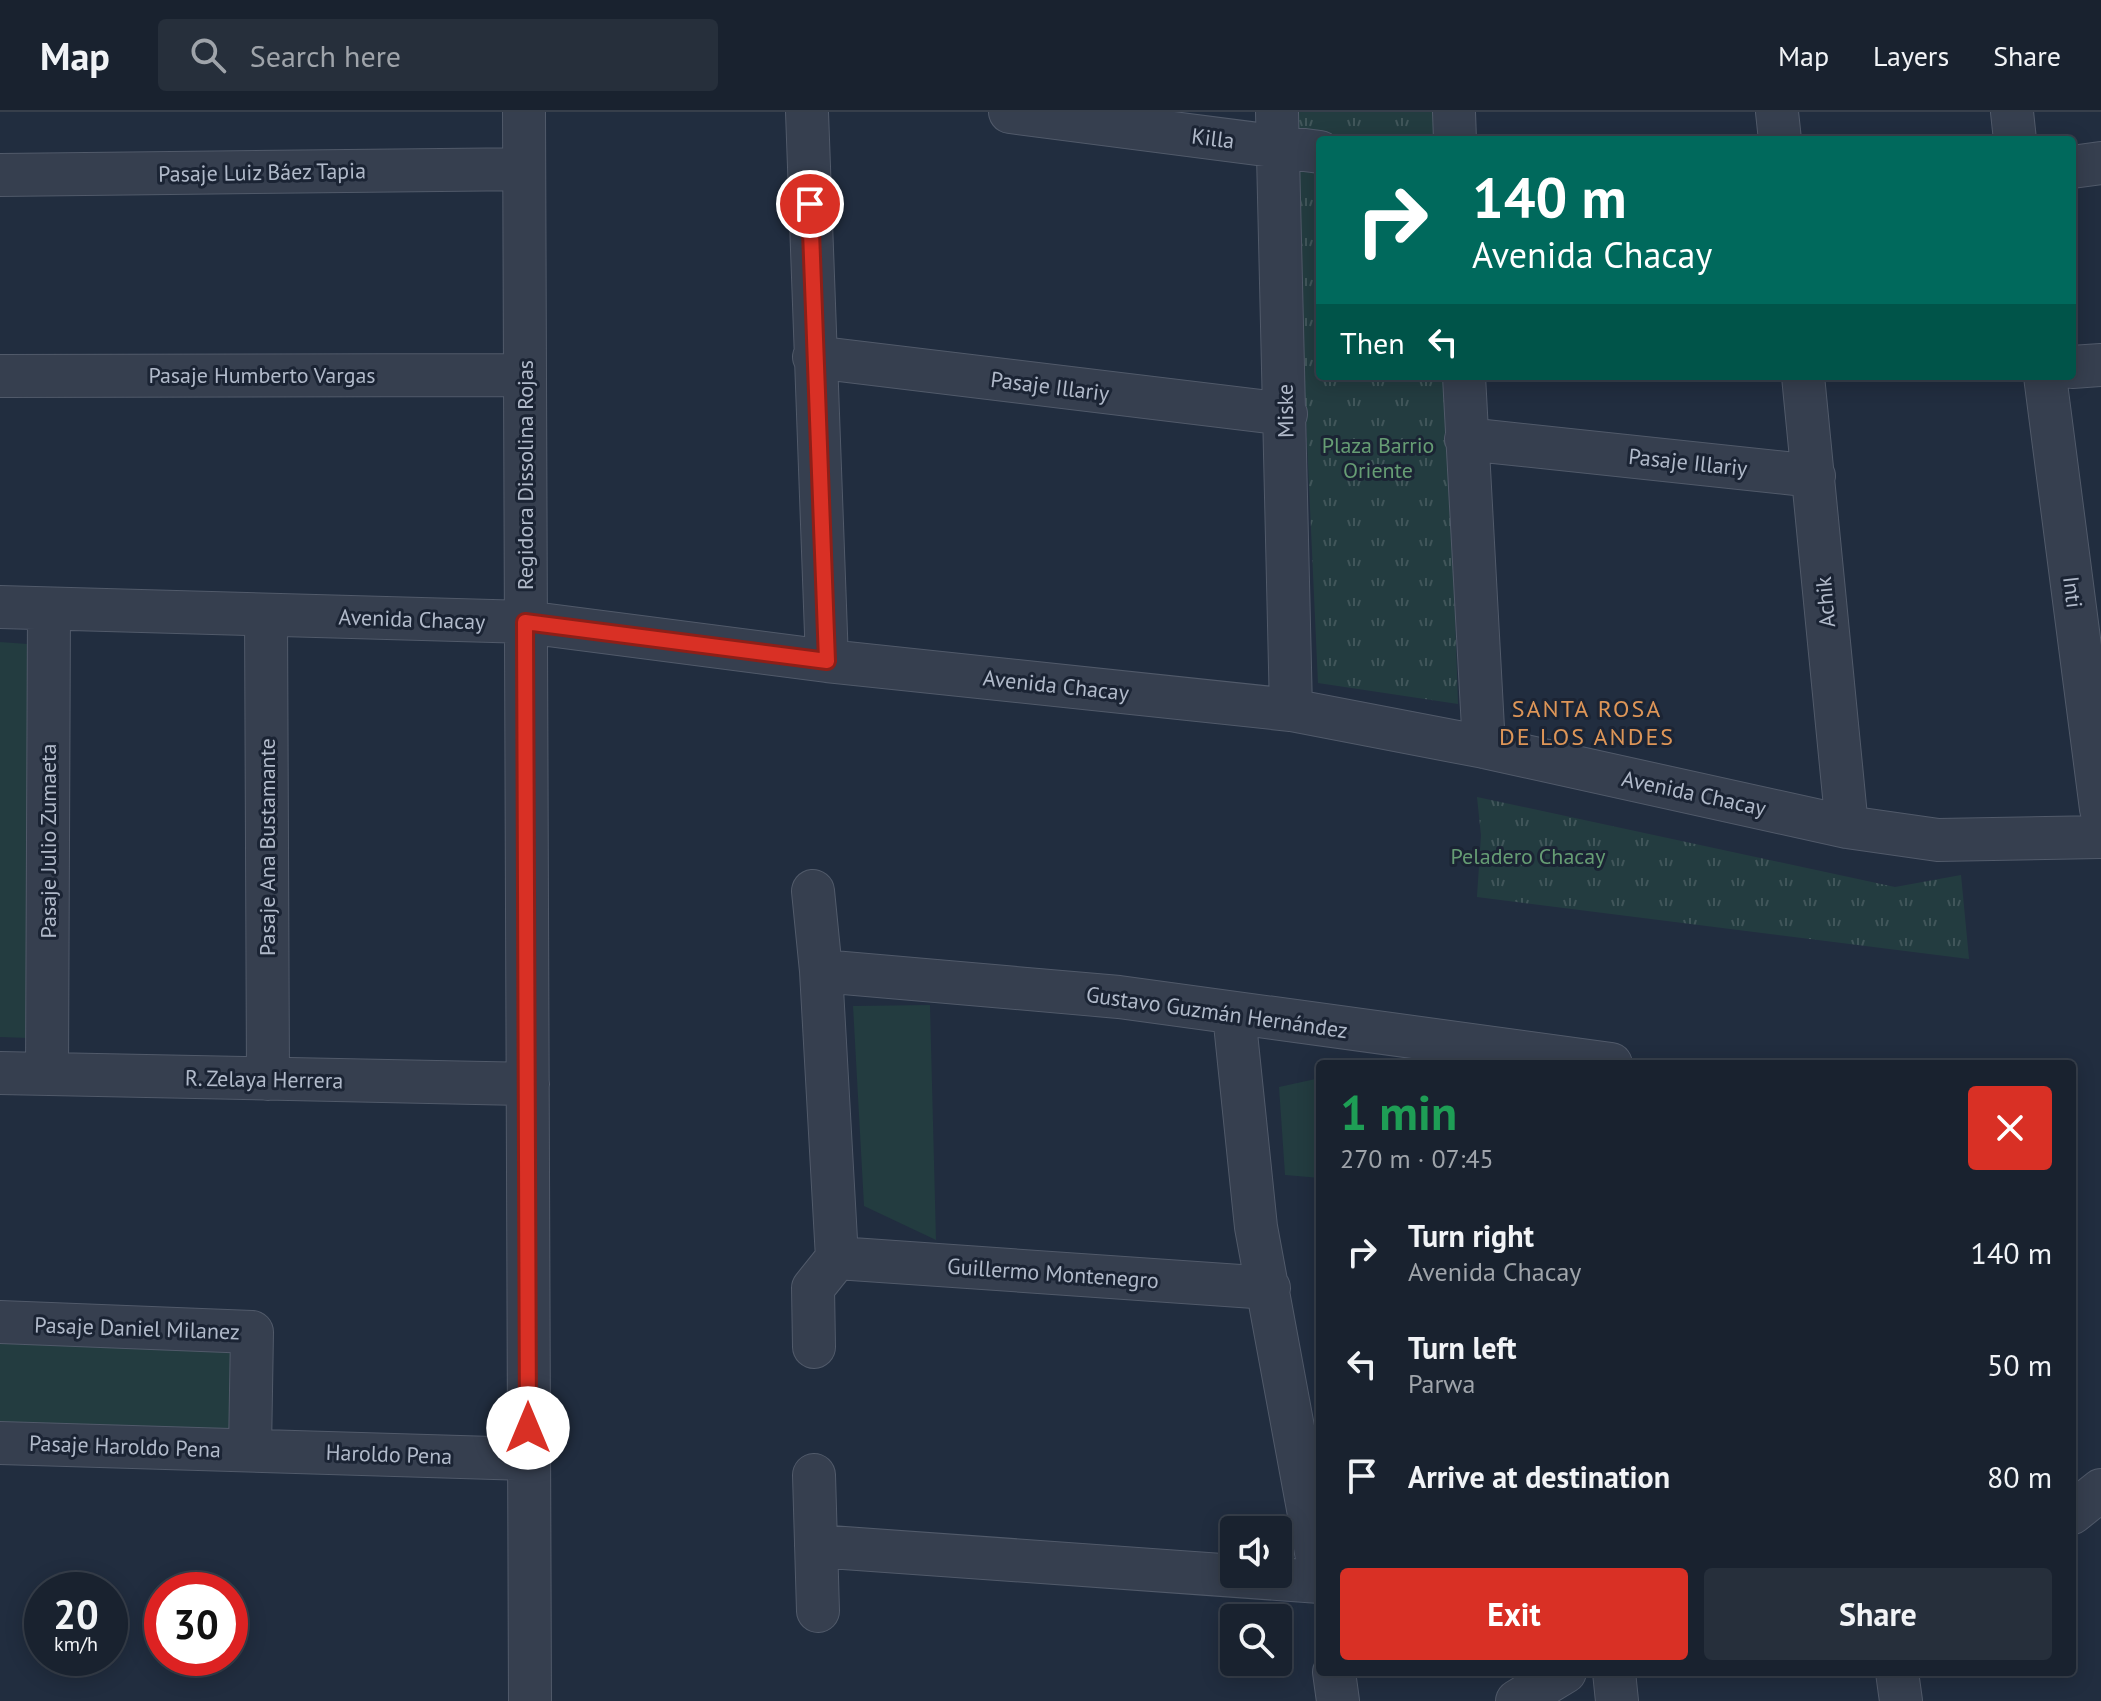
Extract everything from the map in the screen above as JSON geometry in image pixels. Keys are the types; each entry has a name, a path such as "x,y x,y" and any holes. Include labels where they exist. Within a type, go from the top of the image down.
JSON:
{"street":[{"name":"Regidora Dissolina Rojas","path":"524,112 530,1701"},
{"path":"807,112 827,661"},
{"name":"Killa","path":"1010,112 1277,129 1316,150"},
{"path":"1454,112 1455,136"},
{"path":"1777,112 1780,136"},
{"path":"2012,112 2015,136"},
{"name":"Miske","path":"1277,129 1291,710"},
{"path":"2076,166 2101,163"},
{"name":"Pasaje Luiz Báez Tapia","path":"0,175 524,169"},
{"name":"Pasaje Illariy","path":"814,357 1286,414"},
{"path":"2076,367 2101,365"},
{"name":"Pasaje Humberto Vargas","path":"0,376 524,375"},
{"path":"1464,380 1484,747"},
{"name":"Achik","path":"1803,380 1847,827"},
{"name":"Inti","path":"2046,380 2087,582 2101,809"},
{"name":"Pasaje Illariy","path":"1466,439 1814,476"},
{"name":"Avenida Chacay","path":"0,607 525,622 827,661 1291,710 1484,747 1847,827 1938,840 2101,837"},
{"name":"Pasaje Julio Zumaeta","path":"47,1074 49,609"},
{"name":"Pasaje Ana Bustamante","path":"266,615 268,1079"},
{"path":"813,891 821,971 837,1258 813,1288 814,1347"},
{"name":"Gustavo Guzmán Hernández","path":"821,971 1119,997 1555,1060"},
{"path":"1234,1014 1256,1227 1316,1552"},
{"name":"R. Zelaya Herrera","path":"0,1073 528,1084"},
{"name":"Guillermo Montenegro","path":"837,1258 1269,1288"},
{"name":"Pasaje Daniel Milanez","path":"0,1322 252,1332 250,1450"},
{"name":"Pasaje Haroldo Pena","path":"0,1443 250,1450"},
{"name":"Haroldo Pena","path":"250,1450 528,1459"},
{"path":"814,1475 818,1611"},
{"path":"2076,1510 2101,1490"},
{"path":"816,1546 1316,1582"},
{"path":"1335,1676 1338,1701"},
{"path":"1517,1701 1558,1676"},
{"path":"1614,1676 1617,1701"},
{"path":"1898,1676 1901,1701"}],"green space":[{"name":"Plaza Barrio Oriente","path":"1292,112 1438,112 1439,136 1316,136 1316,380 1447,380 1458,704 1318,683"},
{"path":"0,642 28,644 29,1038 0,1037"},
{"name":"Peladero Chacay","path":"1477,797 1895,887 1961,875 1969,959 1477,897 1481,835"},
{"path":"930,1005 936,1240 864,1206 853,1006"},
{"path":"1316,1079 1316,1178 1285,1175 1279,1087"},
{"path":"0,1333 240,1338 238,1432 0,1424"}],"district":[{"name":"SANTA ROSA DE LOS ANDES","path":"1587,722"}],"route":[{"path":"528,1428 525,622 827,661 810,204"}]}
